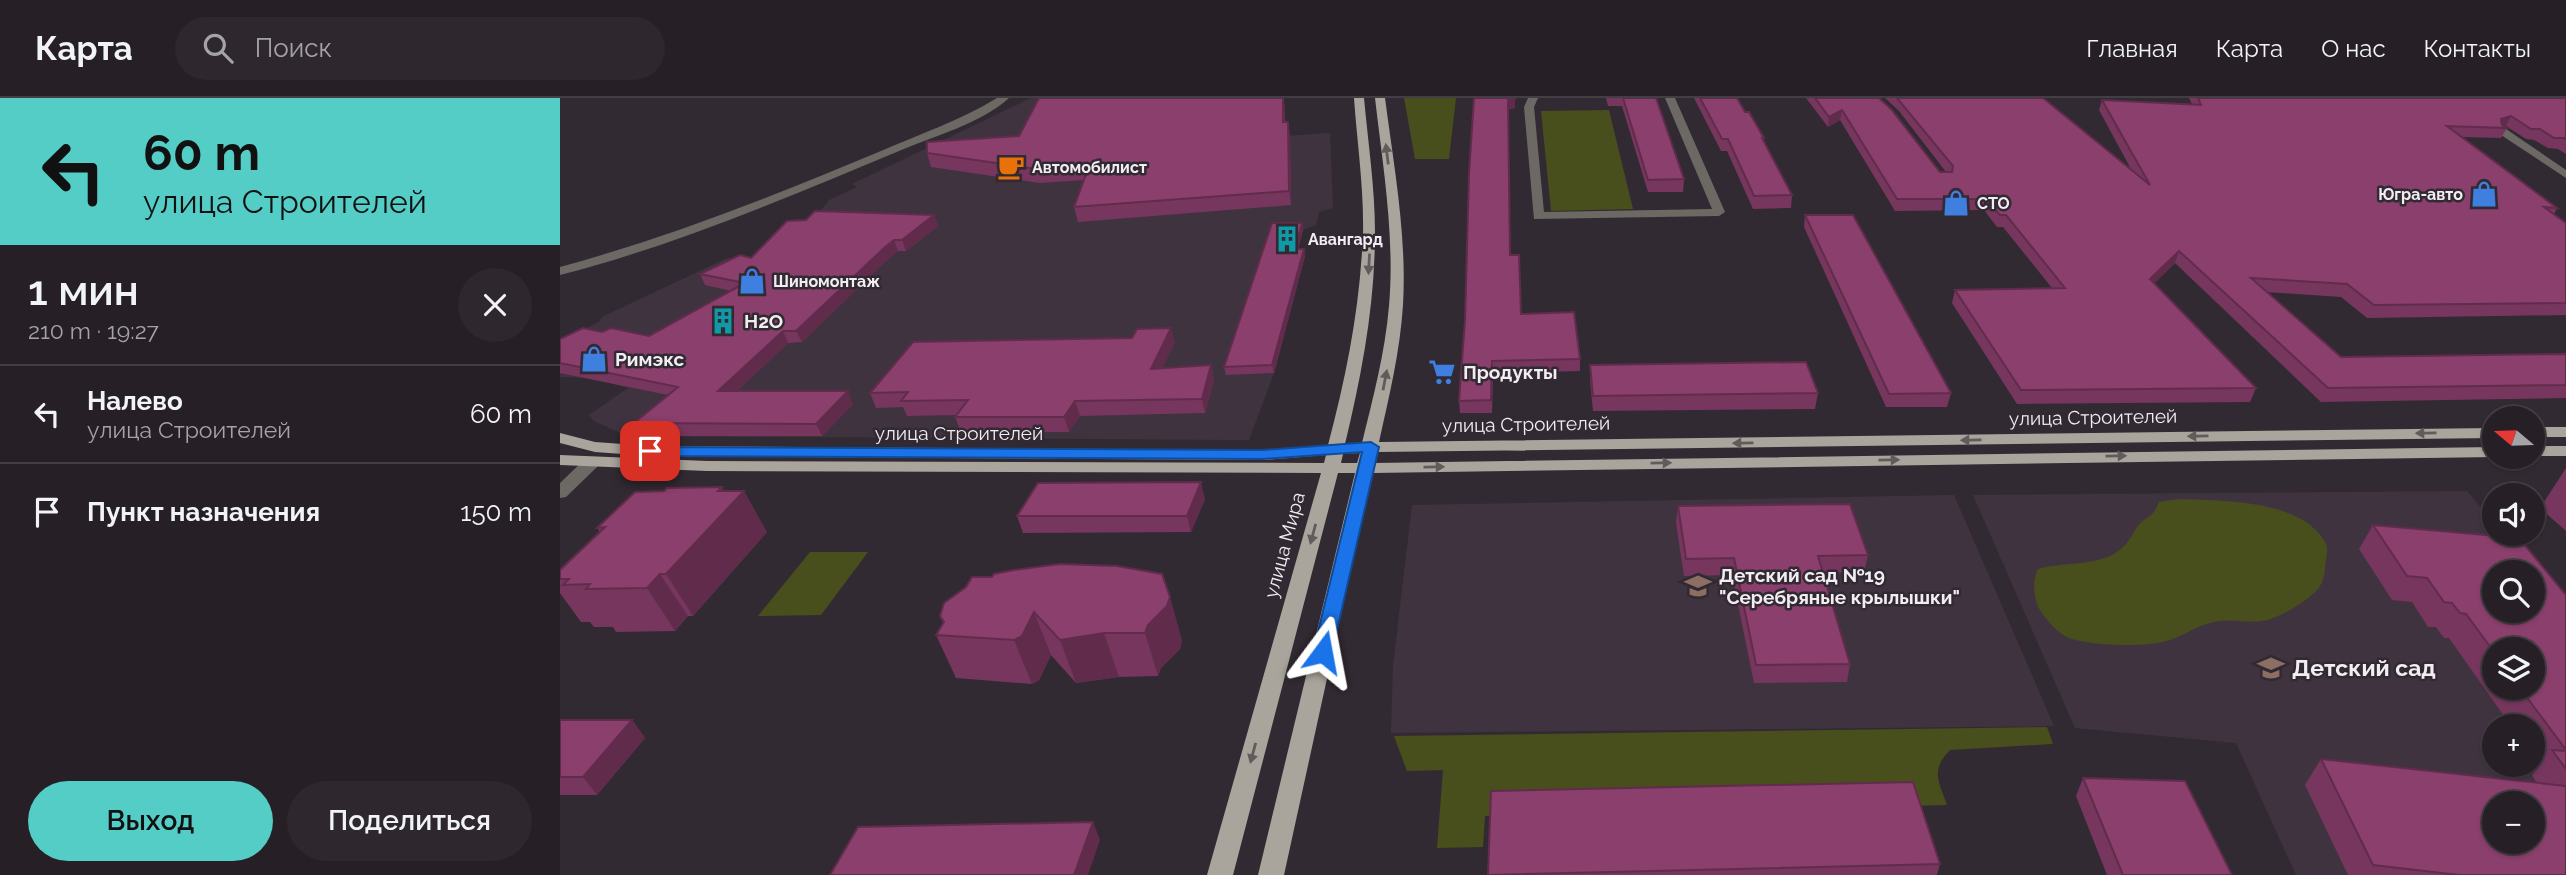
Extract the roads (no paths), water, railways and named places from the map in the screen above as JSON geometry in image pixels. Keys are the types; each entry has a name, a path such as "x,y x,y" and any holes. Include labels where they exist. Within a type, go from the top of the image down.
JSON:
{"main road":[{"name":"улица Мира","path":"1220,875 1357,362 1369,265 1370,230 1359,98"},
{"path":"1271,875 1389,361 1396,284 1396,229 1380,98"},
{"path":"2545,432 2566,432"},
{"name":"улица Строителей","path":"560,460 707,466 1333,459 1371,447 2482,433"},
{"name":"улица Строителей","path":"560,438 609,449 722,453 1236,455 1333,459 1366,468 2482,452"},
{"path":"591,463 609,449"},
{"path":"2545,451 2566,451"}],"street":[{"path":"560,271 640,249 723,221 807,187 1004,98"},
{"path":"1533,98 1529,107 1538,216 1719,212 1670,98"},
{"path":"2502,131 2566,175"},
{"path":"560,493 591,463"}],"place":[{"name":"Автомобилист","path":"1011,167"},
{"name":"Югра-авто","path":"2484,194"},
{"name":"СТО","path":"1956,203"},
{"name":"Авангард","path":"1287,239"},
{"name":"Шиномонтаж","path":"752,281"},
{"name":"H2O","path":"723,321"},
{"name":"Римэкс","path":"594,359"},
{"name":"Продукты","path":"1442,372"},
{"name":"Детский сад №19 \"Серебряные крылышки\"","path":"1698,586"},
{"name":"Детский сад","path":"2271,668"}]}
